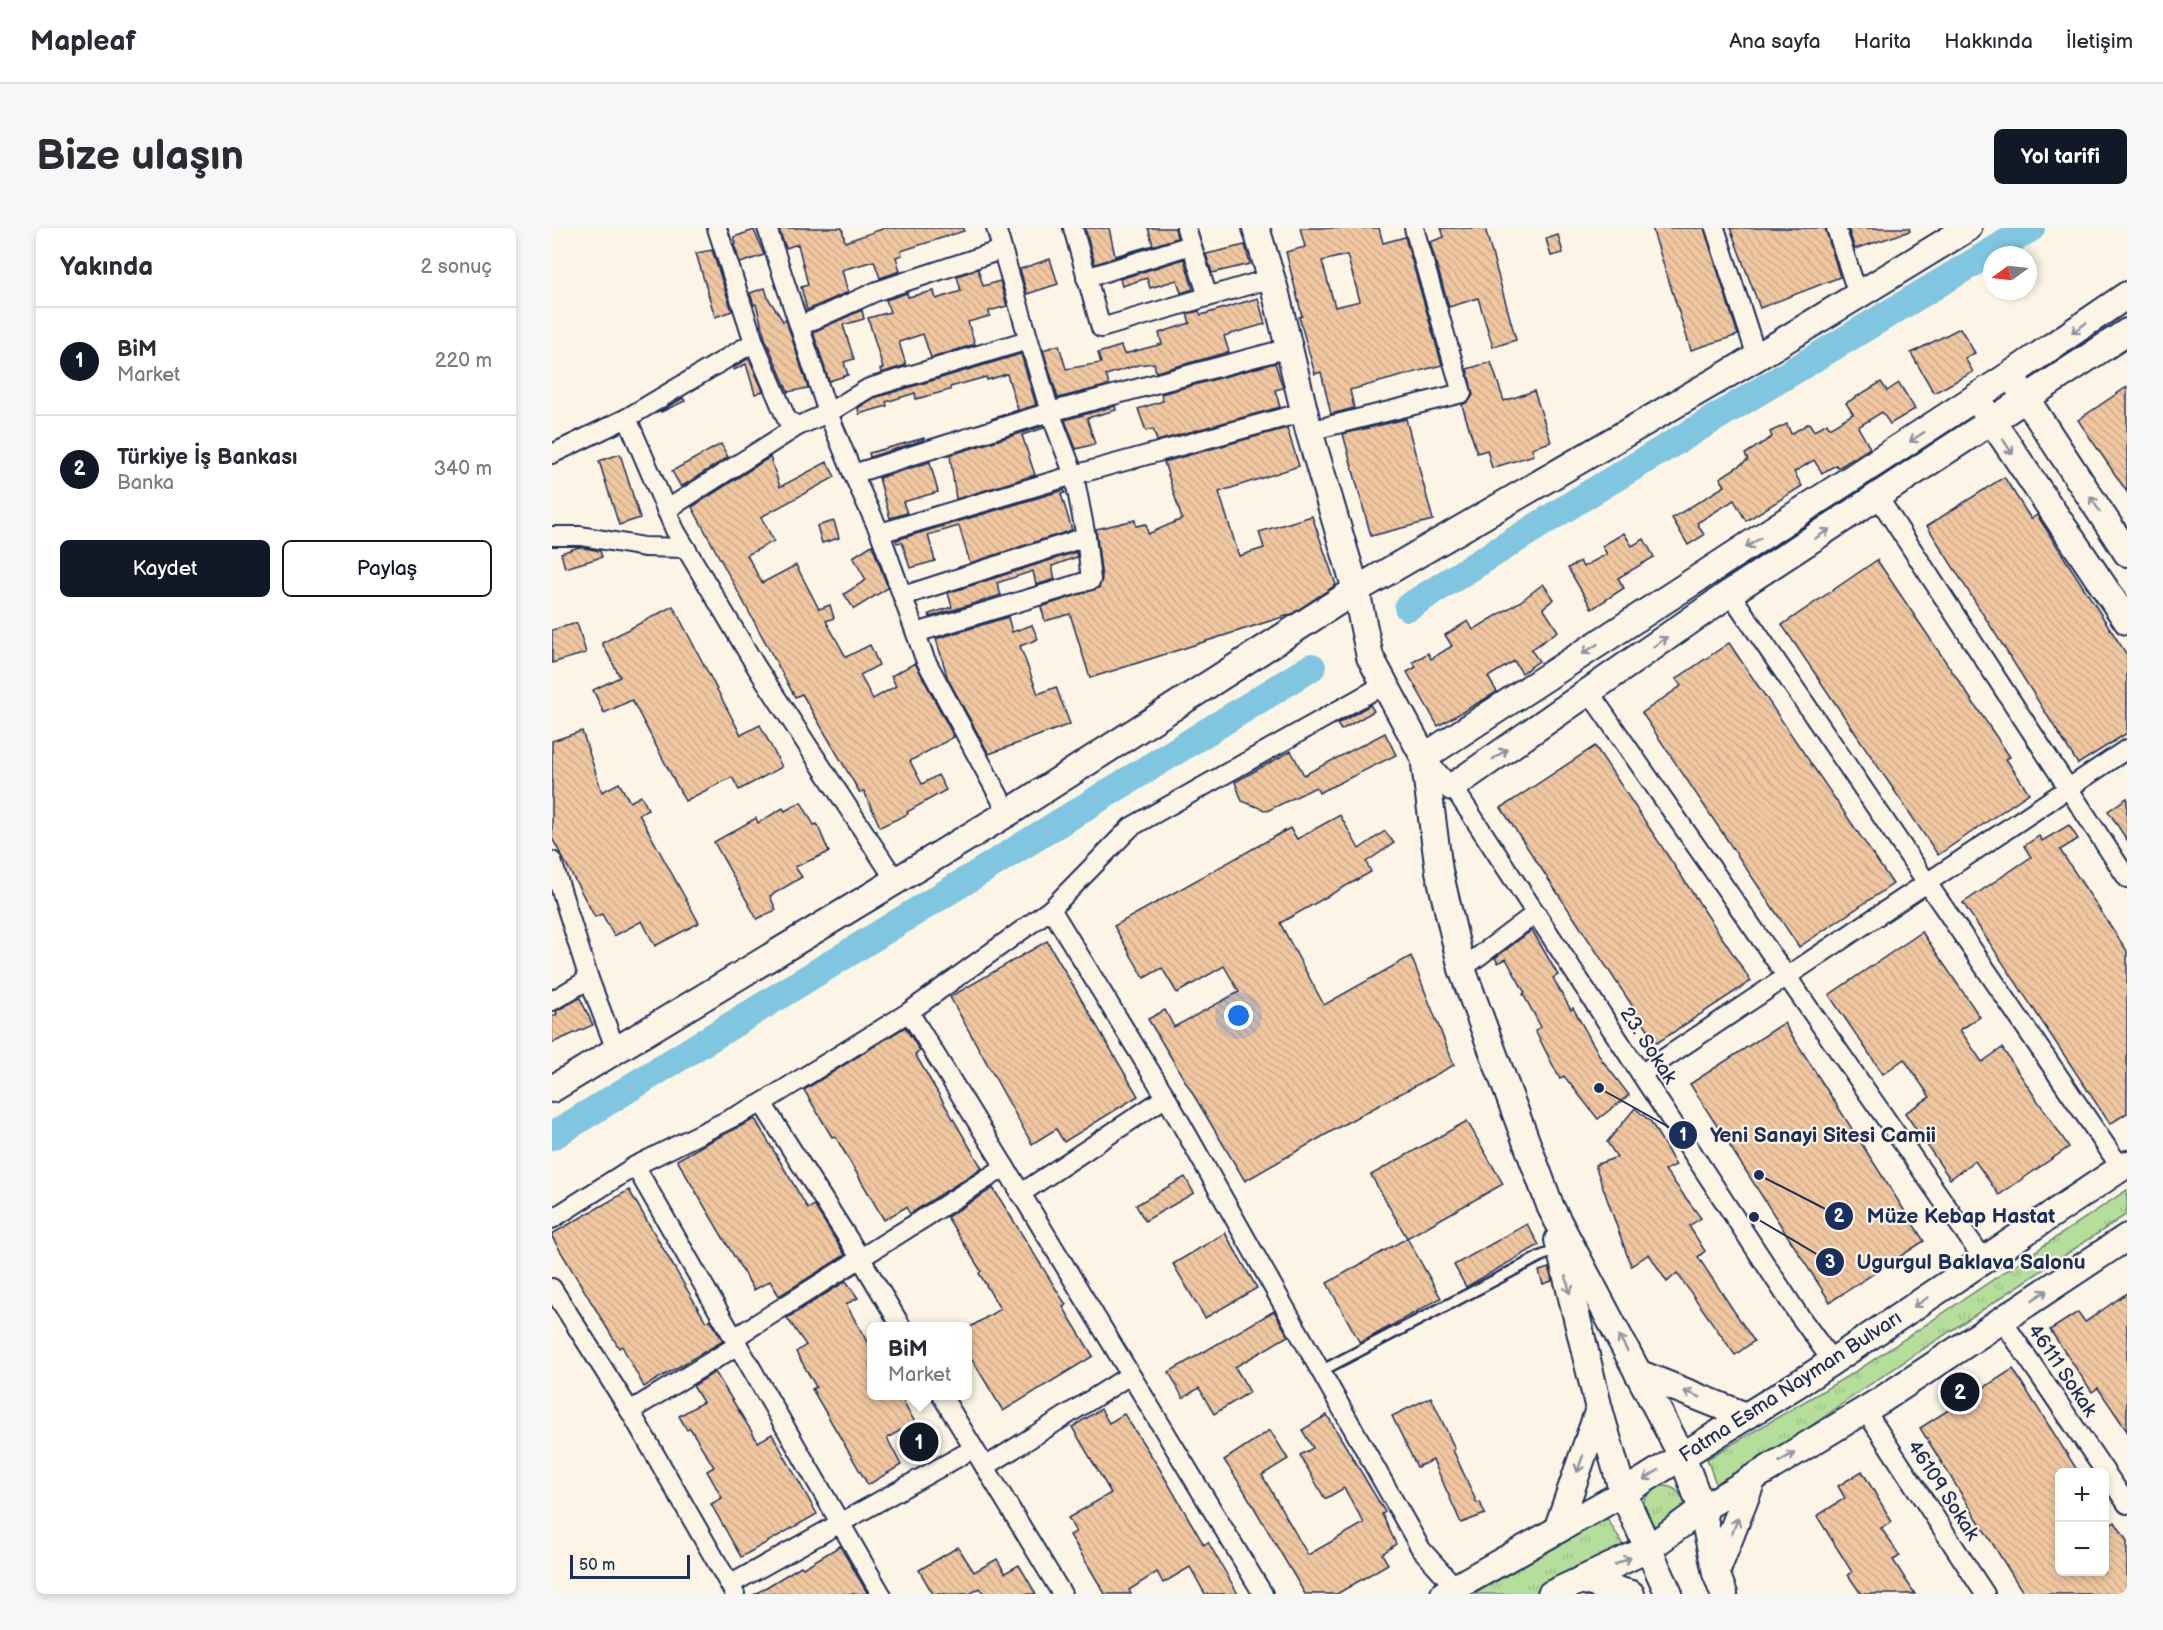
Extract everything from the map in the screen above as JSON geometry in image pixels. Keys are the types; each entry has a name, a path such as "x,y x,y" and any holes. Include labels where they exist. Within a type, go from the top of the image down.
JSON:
{"main road":[{"path":"1256,228 1272,278 1307,421 1356,590 1370,657 1424,757 1439,871 1461,969 1551,1208 1682,1456 1702,1509 1720,1583"},
{"path":"553,1085 616,1050 1008,813 1356,590 1757,357 1963,230"},
{"path":"1424,757 1976,398 2127,295"},
{"path":"1452,787 1730,593 2127,332"},
{"path":"2010,375 2127,553"},
{"path":"1976,398 2127,621"},
{"name":"Fatma Esma Nayman Bulvarı","path":"1450,1591 1623,1493 1746,1416 2124,1166"},
{"path":"1551,1208 1599,1409 1623,1493 1670,1594"},
{"path":"1551,1594 1648,1550 1702,1509 1865,1410 2127,1237"},
{"path":"1638,1372 1746,1416"},
{"path":"1557,1530 1599,1409"},
{"path":"1720,1583 1753,1478"},
{"path":"1581,1580 1631,1594"}],"street":[{"path":"717,228 754,342 787,420 798,426"},
{"path":"767,228 828,413 880,533 925,658 1008,813"},
{"path":"916,633 1091,580 1086,537 1074,475 1050,412 996,228"},
{"path":"880,533 1074,475 1307,421 1462,393 1414,228"},
{"path":"1715,228 1757,357"},
{"path":"1836,228 1858,295"},
{"path":"1079,229 1086,278 1101,328 1272,278"},
{"path":"1086,278 1188,236 1208,297"},
{"path":"800,326 877,291 1001,250"},
{"path":"666,510 798,426 828,413 869,388 1028,340"},
{"path":"552,454 627,417 754,342"},
{"path":"853,474 1050,412 1289,348"},
{"path":"627,417 675,530 757,668 896,881"},
{"path":"1878,497 2127,878"},
{"path":"552,536 581,536 644,547 686,548"},
{"path":"903,596 1086,537"},
{"path":"1730,593 1927,883 2124,1166"},
{"path":"552,1219 635,1166 762,1103 909,1012 1051,909 1131,827 1385,684"},
{"path":"1589,692 1984,1260"},
{"path":"1641,1074 2127,750"},
{"name":"23. Sokak","path":"1424,757 1460,796 1796,1311 1832,1361"},
{"path":"552,861 589,979 616,1050"},
{"path":"1051,909 1166,1097 1421,1549 1450,1591"},
{"path":"1461,969 1536,913"},
{"path":"552,1001 589,979"},
{"path":"909,1012 1263,1594"},
{"path":"1020,1194 1166,1097"},
{"path":"762,1103 861,1258 899,1322"},
{"path":"635,1166 881,1594"},
{"path":"630,1411 861,1258 1005,1167"},
{"path":"552,1288 630,1411 733,1589 841,1523 973,1449"},
{"name":"46111 Sokak","path":"2002,1320 2127,1504"},
{"path":"985,1467 1130,1375"},
{"path":"945,1400 1062,1594"},
{"name":"46109 Sokak","path":"1865,1410 1985,1594"}],"lane":[{"path":"1321,1371 1540,1257 1560,1250"}],"green space":[{"path":"2127,1190 2127,1214 1866,1387 1719,1492 1707,1459 1858,1370"},
{"path":"1661,1486 1678,1491 1685,1507 1661,1528 1648,1520 1643,1508 1648,1495"},
{"path":"1607,1518 1626,1550 1537,1594 1474,1594"}],"building":[{"path":"784,228 842,228 845,242 885,228 964,228 964,231 901,251 902,255 896,257 900,271 880,278 874,261 842,270 848,292 807,310 801,287 808,285 798,244 786,248 779,230"},
{"path":"1085,228 1109,228 1115,256 1153,245 1148,228 1175,228 1177,238 1095,264"},
{"path":"1300,228 1379,228 1383,243 1405,237 1442,365 1350,390 1354,408 1331,414 1321,372 1315,374 1299,317 1302,316 1286,252 1305,247","holes":["1347,255 1360,301 1335,307 1322,261"]},
{"path":"1441,228 1485,228 1516,340 1493,347 1478,298 1449,307 1430,242 1444,237"},
{"path":"1652,228 1704,228 1738,335 1691,350"},
{"path":"1730,228 1825,228 1840,277 1760,308"},
{"path":"1848,228 1909,228 1910,231 1855,249"},
{"path":"754,230 764,255 740,263 734,237"},
{"path":"1558,235 1563,253 1551,256 1546,239"},
{"path":"1245,245 1250,264 1212,273 1206,254"},
{"path":"712,250 732,311 715,317 696,253"},
{"path":"1050,259 1058,284 1027,294 1020,269"},
{"path":"1184,259 1193,289 1181,293 1177,280 1150,288 1147,278 1122,286 1120,279"},
{"path":"978,269 983,286 1000,281 1007,306 989,311 990,316 968,322 975,344 931,358 923,334 899,342 906,365 881,373 880,369 883,368 868,318 890,312 886,300 907,293 908,297 934,291 936,299 961,291 957,276"},
{"path":"765,288 768,298 783,321 786,320 808,388 788,392 765,338 756,304 754,305 750,293"},
{"path":"1258,298 1265,324 1224,336 1229,352 1156,372 1154,363 1138,365 1106,375 1109,385 1058,398 1043,350 1059,345 1066,369 1101,363 1098,353 1121,346 1124,354 1162,344 1159,333 1190,323 1187,314 1199,311 1201,315"},
{"path":"862,310 864,319 843,325 854,359 844,362 848,375 829,381 813,332"},
{"path":"1960,328 1975,353 1965,358 1973,372 1934,393 1911,353"},
{"path":"1021,354 1036,405 991,419 1018,410 1007,374 987,380 986,377 916,399 915,393 886,402 887,406 859,414 858,408 874,398"},
{"path":"749,358 763,391 755,394 746,364 734,370 733,368"},
{"path":"1491,362 1504,401 1534,391 1551,442 1532,448 1534,455 1492,468 1487,450 1477,453 1462,405 1473,395 1467,369"},
{"path":"1275,363 1283,388 1275,390 1280,407 1157,441 1153,429 1146,431 1138,409 1163,401 1161,394"},
{"path":"1881,382 1887,391 1899,383 1915,409 1890,424 1882,412 1858,427 1870,448 1838,468 1836,465 1822,473 1814,460 1794,472 1802,486 1746,521 1734,500 1697,523 1704,535 1688,545 1672,518 1725,486 1720,478 1748,460 1745,454 1772,437 1770,432 1787,424 1791,434 1809,423 1814,431 1827,423 1829,428 1853,414 1846,403"},
{"path":"2127,387 2127,492 2078,420"},
{"path":"683,398 685,401 660,411"},
{"path":"1115,406 1116,410 1087,418 1095,444 1076,449 1065,420"},
{"path":"1406,419 1433,520 1371,536 1343,434"},
{"path":"1043,426 1044,428 1022,435 1035,475 956,499 950,455"},
{"path":"1287,428 1299,466 1219,492 1239,556 1264,548 1259,532 1312,516 1336,585 1292,614 1090,678 1070,614 1045,621 1041,607 1099,588 1102,579 1096,529 1135,520 1136,526 1146,524 1148,534 1182,519 1164,462"},
{"path":"924,438 924,440 870,457 869,453"},
{"path":"721,444 728,457 681,487 672,471"},
{"path":"620,454 640,518 619,525 599,461"},
{"path":"770,457 780,487 827,462 835,477 761,517 774,541 747,555 762,583 796,565 819,609 830,605 834,618 826,621 846,657 870,645 879,665 860,675 873,699 896,686 891,676 915,663 954,737 910,761 922,784 938,775 946,790 907,812 908,814 880,827 864,791 860,793 802,694 795,697 692,507"},
{"path":"930,462 938,492 903,502 907,513 890,518 879,478"},
{"path":"2004,477 2031,519 2037,515 2127,655 2127,733 2078,764 1927,526"},
{"path":"1064,490 1065,493 1061,494 1072,530 970,563 959,526 928,535 935,561 910,568 902,542 897,543 896,540"},
{"path":"834,521 839,538 822,543 817,526"},
{"path":"1624,533 1632,546 1644,539 1654,557 1618,578 1624,588 1592,609 1568,568 1580,561 1583,567 1607,554 1602,546"},
{"path":"872,545 888,588 854,609 844,594 866,580 853,557"},
{"path":"579,547 600,551 602,557 565,568 561,553"},
{"path":"1076,552 1077,557 1052,566 1055,579 1036,585 1033,571 997,583 1001,595 930,617 929,614 952,607 948,593"},
{"path":"1877,560 2010,757 2006,759 2029,793 1938,855 1782,625"},
{"path":"1543,584 1554,599 1543,608 1558,631 1531,650 1539,661 1522,673 1514,661 1488,677 1497,692 1438,726 1407,672 1416,667 1413,662 1428,653 1431,659 1452,646 1445,635 1468,621 1473,630 1521,601"},
{"path":"673,606 741,735 760,725 782,767 739,790 732,777 685,801 632,700 604,713 593,690 620,677 602,643"},
{"path":"1008,617 1012,632 1032,625 1038,639 1020,646 1038,694 1056,687 1070,724 989,754 948,679 936,639"},
{"path":"577,623 586,653 552,663 552,630"},
{"path":"1729,643 1893,884 1799,947 1642,713 1681,686 1676,679"},
{"path":"1370,705 1374,711 1341,730 1337,724"},
{"path":"582,731 602,792 619,783 630,802 641,796 648,809 639,814 699,923 655,946 642,921 614,936 602,914 595,917 552,838 552,741"},
{"path":"1385,733 1396,755 1319,793 1316,787 1267,811 1242,801 1235,782 1291,751 1304,775"},
{"path":"1595,746 1751,981 1657,1043 1501,808"},
{"path":"2127,798 2127,840 2108,811"},
{"path":"801,802 814,825 817,824 829,852 795,867 802,877 770,896 776,910 757,919 714,842 756,818 758,823 783,808 785,811"},
{"path":"1340,815 1359,849 1385,831 1394,843 1366,862 1371,872 1280,923 1324,1005 1411,956 1454,1065 1245,1181 1148,1019 1165,1010 1174,1027 1239,992 1224,966 1177,993 1162,968 1144,978 1114,926 1290,828 1297,839"},
{"path":"2069,825 2078,839 2060,850 2127,951 2127,1113 2110,1124 1963,903 2031,857 2024,846 2039,836 2042,841"},
{"path":"1532,930 1558,975 1553,978 1571,1010 1573,1008 1602,1060 1629,1095 1598,1119 1564,1076 1560,1079 1535,1030 1541,1027 1523,994 1525,993 1506,959 1498,963 1495,958"},
{"path":"1922,932 1980,1017 1960,1030 1982,1062 2002,1048 2069,1147 1999,1195 1975,1161 1950,1179 1905,1113 1930,1097 1904,1059 1883,1074 1829,995"},
{"path":"1047,941 1138,1096 1064,1142 1056,1129 1032,1144 950,997"},
{"path":"580,998 593,1025 552,1043 552,1017 557,1014 556,1011"},
{"path":"1784,1023 1924,1241 1830,1302 1690,1084"},
{"path":"905,1027 920,1051 915,1054 982,1168 910,1214 906,1207 884,1220 835,1136 832,1137 804,1090"},
{"path":"1635,1108 1651,1122 1676,1165 1665,1170 1701,1218 1689,1226 1705,1251 1698,1257 1754,1341 1735,1355 1677,1273 1667,1282 1649,1254 1631,1266 1595,1165 1617,1157 1607,1142"},
{"path":"755,1119 808,1209 814,1205 845,1255 779,1296 770,1281 754,1290 677,1160"},
{"path":"1467,1121 1503,1184 1407,1238 1371,1175"},
{"path":"1185,1177 1194,1193 1145,1221 1136,1205"},
{"path":"993,1188 1066,1305 1063,1307 1093,1356 1003,1411 972,1359 972,1326 1000,1309 979,1273 981,1271 947,1217"},
{"path":"629,1190 706,1322 710,1319 723,1341 644,1387 622,1346 619,1348 552,1237 552,1234"},
{"path":"1527,1224 1539,1245 1466,1287 1454,1265"},
{"path":"1225,1233 1257,1288 1205,1318 1173,1264"},
{"path":"1407,1238 1441,1298 1360,1343 1327,1283"},
{"path":"1549,1268 1552,1281 1543,1284 1539,1271"},
{"path":"846,1281 858,1298 846,1304 867,1342 867,1400 902,1400 915,1422 887,1438 901,1465 868,1485 812,1389 816,1387 796,1352 806,1345 787,1318"},
{"path":"2127,1293 2127,1431 2098,1388 2092,1392 2050,1330 2078,1312 2085,1322"},
{"path":"1274,1311 1288,1336 1235,1367 1250,1392 1214,1414 1199,1388 1183,1398 1169,1372"},
{"path":"2013,1369 2076,1468 2055,1468 2055,1576 2109,1576 2109,1525 2115,1522 2127,1541 2127,1594 2024,1594 1920,1428"},
{"path":"715,1372 758,1442 772,1434 817,1514 741,1557 711,1504 722,1498 707,1471 714,1467 690,1428 687,1430 679,1416 703,1402 693,1386"},
{"path":"1431,1397 1477,1503 1480,1502 1485,1514 1461,1523 1433,1460 1417,1467 1392,1416"},
{"path":"1101,1409 1109,1423 1124,1414 1158,1466 1204,1545 1208,1542 1238,1594 1205,1594 1190,1567 1163,1583 1157,1572 1129,1590 1131,1594 1105,1594 1070,1535 1076,1532 1068,1518 1111,1493 1072,1427"},
{"path":"1327,1415 1385,1512 1382,1514 1396,1544 1382,1554 1388,1564 1337,1594 1305,1594 1224,1460 1270,1430 1288,1459 1262,1475 1308,1555 1364,1523 1344,1488 1325,1499 1300,1455 1313,1448 1302,1430"},
{"path":"1862,1471 1892,1522 1881,1528 1900,1556 1893,1560 1915,1594 1861,1594 1848,1575 1852,1572 1817,1516 1845,1498 1838,1486"},
{"path":"840,1546 868,1594 755,1594 801,1566 803,1568"},
{"path":"958,1547 974,1572 997,1559 1005,1573 1019,1565 1036,1594 984,1594 980,1588 970,1594 933,1594 919,1570"}],"waterway":[{"path":"1408,607 1587,495 2031,228"},
{"path":"552,1136 1312,667"}],"place":[{"name":"Yeni Sanayi Sitesi Camii","path":"1599,1088"},
{"name":"Müze Kebap Hastat","path":"1759,1175"},
{"name":"Ugurgul Baklava Salonu","path":"1754,1217"},
{"name":"Türkiye İş Bankası","path":"1960,1392"},
{"name":"BiM","path":"919,1442"}]}
